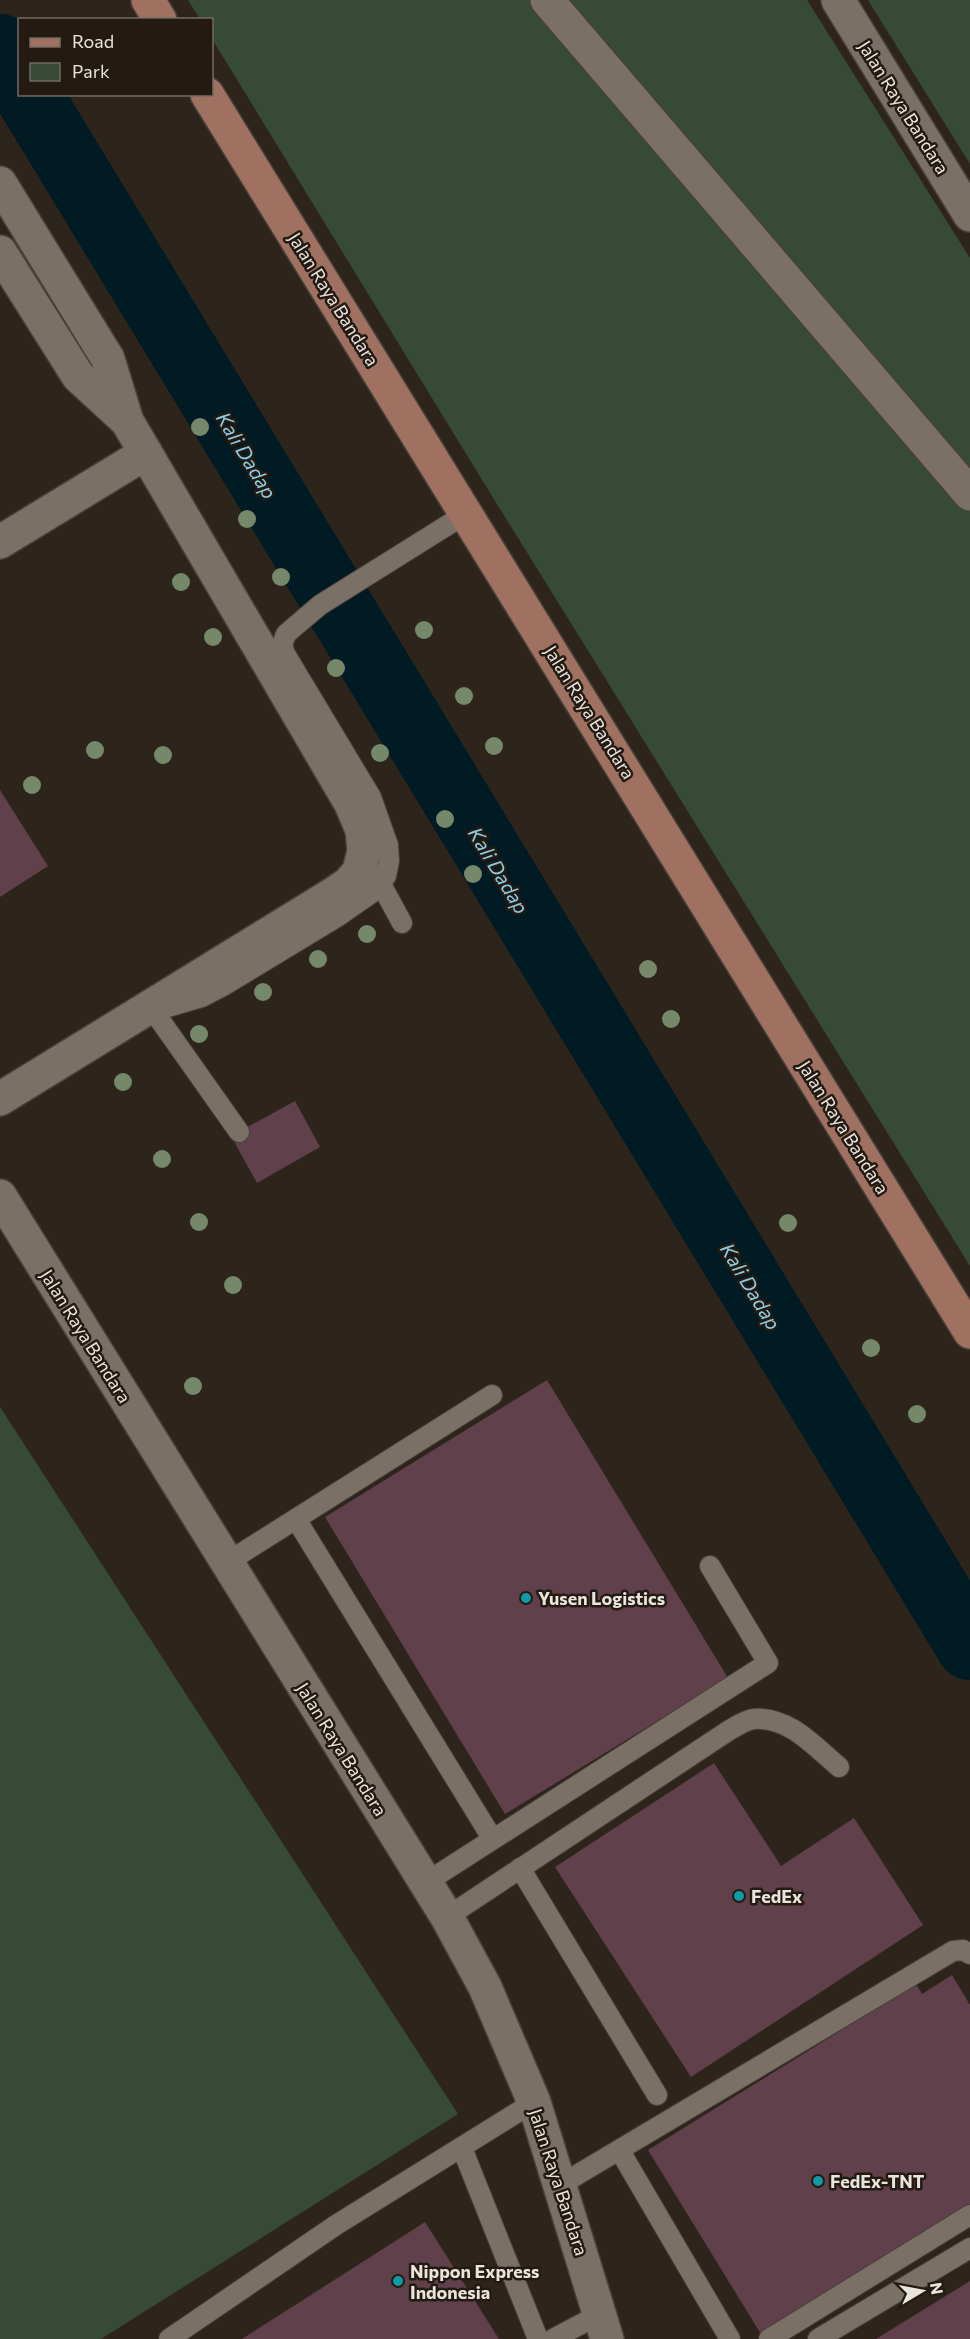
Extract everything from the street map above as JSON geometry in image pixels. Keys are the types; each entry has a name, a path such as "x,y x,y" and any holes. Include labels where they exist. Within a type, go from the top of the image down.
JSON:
{"main road":[{"path":"148,0 159,18"},
{"name":"Jalan Raya Bandara","path":"208,96 970,1332"}],"street":[{"path":"547,0 970,494"},
{"name":"Jalan Raya Bandara","path":"838,0 970,215"},
{"path":"0,183 108,358 127,421 325,755 362,830 364,851 359,871 349,883 0,1099"},
{"path":"0,252 78,376 127,421"},
{"path":"0,542 146,453"},
{"name":"Jalan Raya Bandara","path":"0,1196 447,1917 485,1987 534,2102 604,2326"}],"lane":[{"path":"150,1006 183,1004 223,986 337,917 380,885 389,861 388,845 375,806 283,650 286,634 320,605 467,513"},
{"path":"364,851 402,923"},
{"path":"150,1006 239,1132"},
{"path":"226,1563 492,1395"},
{"path":"296,1519 492,1838"},
{"path":"424,1882 768,1663 710,1566"},
{"path":"447,1917 728,1731 752,1719 778,1722 796,1731 840,1767"},
{"path":"520,1868 657,2095"},
{"path":"560,2185 953,1952 963,1950 970,1954"},
{"path":"169,2339 336,2225 534,2102"},
{"path":"462,2148 538,2339"},
{"path":"620,2151 730,2339"},
{"path":"769,2339 970,2215"},
{"path":"818,2339 970,2248"},
{"path":"554,2339 604,2326"}],"green space":[{"path":"188,0 807,0 970,258 970,1266 487,488 213,41 213,18 199,18"},
{"path":"868,0 970,0 970,164"},
{"path":"0,1407 458,2114 101,2339 0,2339"}],"building":[{"path":"0,790 48,866 0,897"},
{"path":"295,1101 320,1147 257,1183 231,1136"},
{"name":"Yusen Logistics","path":"547,1380 728,1678 505,1814 325,1517"},
{"name":"FedEx","path":"714,1763 781,1866 854,1818 923,1925 691,2077 555,1867"},
{"name":"FedEx-TNT","path":"952,1975 970,2005 970,2211 764,2339 648,2150 916,1984 922,1994"},
{"name":"Nippon Express Indonesia","path":"425,2222 499,2339 242,2339"},
{"path":"970,2281 970,2339 876,2339"}],"waterway":[{"name":"Kali Dadap","path":"0,48 18,77"},
{"name":"Kali Dadap","path":"29,96 970,1646"}],"place":[{"name":"Yusen Logistics","path":"526,1598"},
{"name":"FedEx","path":"739,1896"},
{"name":"FedEx-TNT","path":"818,2181"},
{"name":"Nippon Express Indonesia","path":"398,2281"}]}
